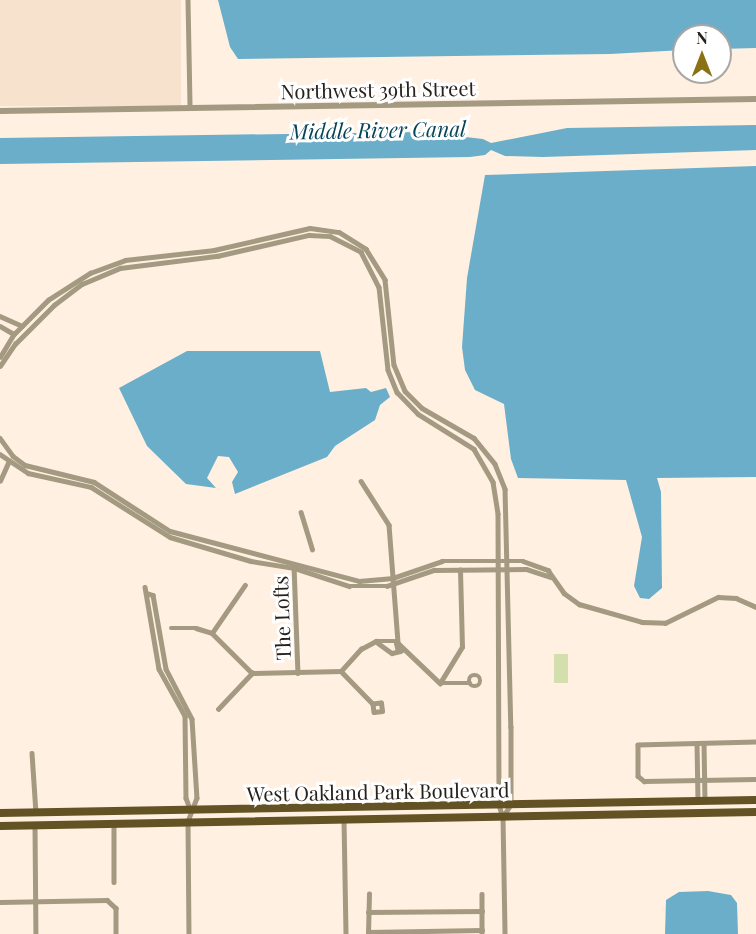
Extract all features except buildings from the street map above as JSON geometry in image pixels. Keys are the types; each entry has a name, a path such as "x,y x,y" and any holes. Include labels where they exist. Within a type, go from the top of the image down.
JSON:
{"main road":[{"name":"West Oakland Park Boulevard","path":"0,813 756,800"},
{"path":"690,813 700,810 702,801"},
{"path":"705,813 717,801"},
{"path":"323,820 341,808"},
{"path":"344,819 356,808"},
{"name":"West Oakland Park Boulevard","path":"0,826 756,812"},
{"path":"18,826 36,813"},
{"path":"35,825 48,813"}],"street":[{"path":"188,0 190,108"},
{"name":"Northwest 39th Street","path":"0,111 756,99"},
{"path":"0,357 14,334 71,284 125,260 151,254 202,252 310,228 344,234 366,249 385,280 394,365 405,392 422,408 474,438 499,472 506,496 511,805 503,817"},
{"path":"0,366 45,313 82,284 107,273 154,262 217,256 302,236 330,236 346,241 368,260 377,280 388,370 397,392 418,414 467,442 489,473 497,503 499,805 503,817 505,934"},
{"path":"0,316 22,326"},
{"path":"0,326 14,334"},
{"path":"0,438 13,456 25,465 94,482 165,531 295,565 354,587 394,581 434,570 534,569 553,578"},
{"path":"0,454 8,463 28,473 91,487 165,531 228,554 295,565"},
{"path":"0,481 8,463"},
{"path":"361,481 389,525 394,581 396,644 392,652 372,643"},
{"path":"300,512 312,549"},
{"path":"228,554 230,548"},
{"path":"394,581 442,561 507,560 542,566 579,604 655,624 665,623 718,597 736,598 756,607"},
{"name":"The Lofts","path":"295,565 298,673"},
{"path":"440,683 462,647 460,570"},
{"path":"212,633 245,585"},
{"path":"189,934 188,822 197,798 191,712 166,669 153,595 146,590 159,669 184,714 186,798 191,811"},
{"path":"171,628 196,628 212,633 252,673 341,671 372,643 396,644 440,683 470,683"},
{"path":"387,648 396,644"},
{"path":"341,671 373,704"},
{"path":"218,709 252,673"},
{"path":"177,701 182,697"},
{"path":"184,714 191,712"},
{"path":"756,742 638,745 638,776 644,782 756,779"},
{"path":"697,744 698,781 702,801"},
{"path":"702,801 705,780 704,744"},
{"path":"32,753 36,813"},
{"path":"344,819 346,934"},
{"path":"114,824 114,882"},
{"path":"35,825 36,934"},
{"path":"369,894 368,933 482,932 482,894"},
{"path":"0,902 107,900 113,904 116,934"},
{"path":"369,912 482,911"}],"shaded area":[{"path":"0,0 181,0 181,106 0,106"}],"green space":[{"path":"554,654 568,654 568,683 554,683"}],"water":[{"path":"218,0 756,0 756,48 732,49 732,24 672,24 672,51 610,54 238,59 230,47"},
{"path":"756,125 756,150 543,157 505,156 491,150 485,155 470,157 0,164 0,138 422,132 483,139 491,143 567,128"},
{"path":"756,166 756,477 657,478 661,492 662,588 649,599 640,598 634,586 642,537 626,480 518,478 511,459 504,404 475,390 465,370 462,347 467,278 485,175"},
{"path":"187,351 320,351 330,392 366,388 371,392 386,388 390,397 380,405 375,420 335,446 327,457 235,494 232,482 238,472 229,457 218,456 207,478 216,488 186,484 147,446 119,388"},
{"path":"708,891 731,895 737,903 738,934 665,934 666,900 679,892"}],"water label":[{"name":"Middle River Canal","path":"378,129"}]}
